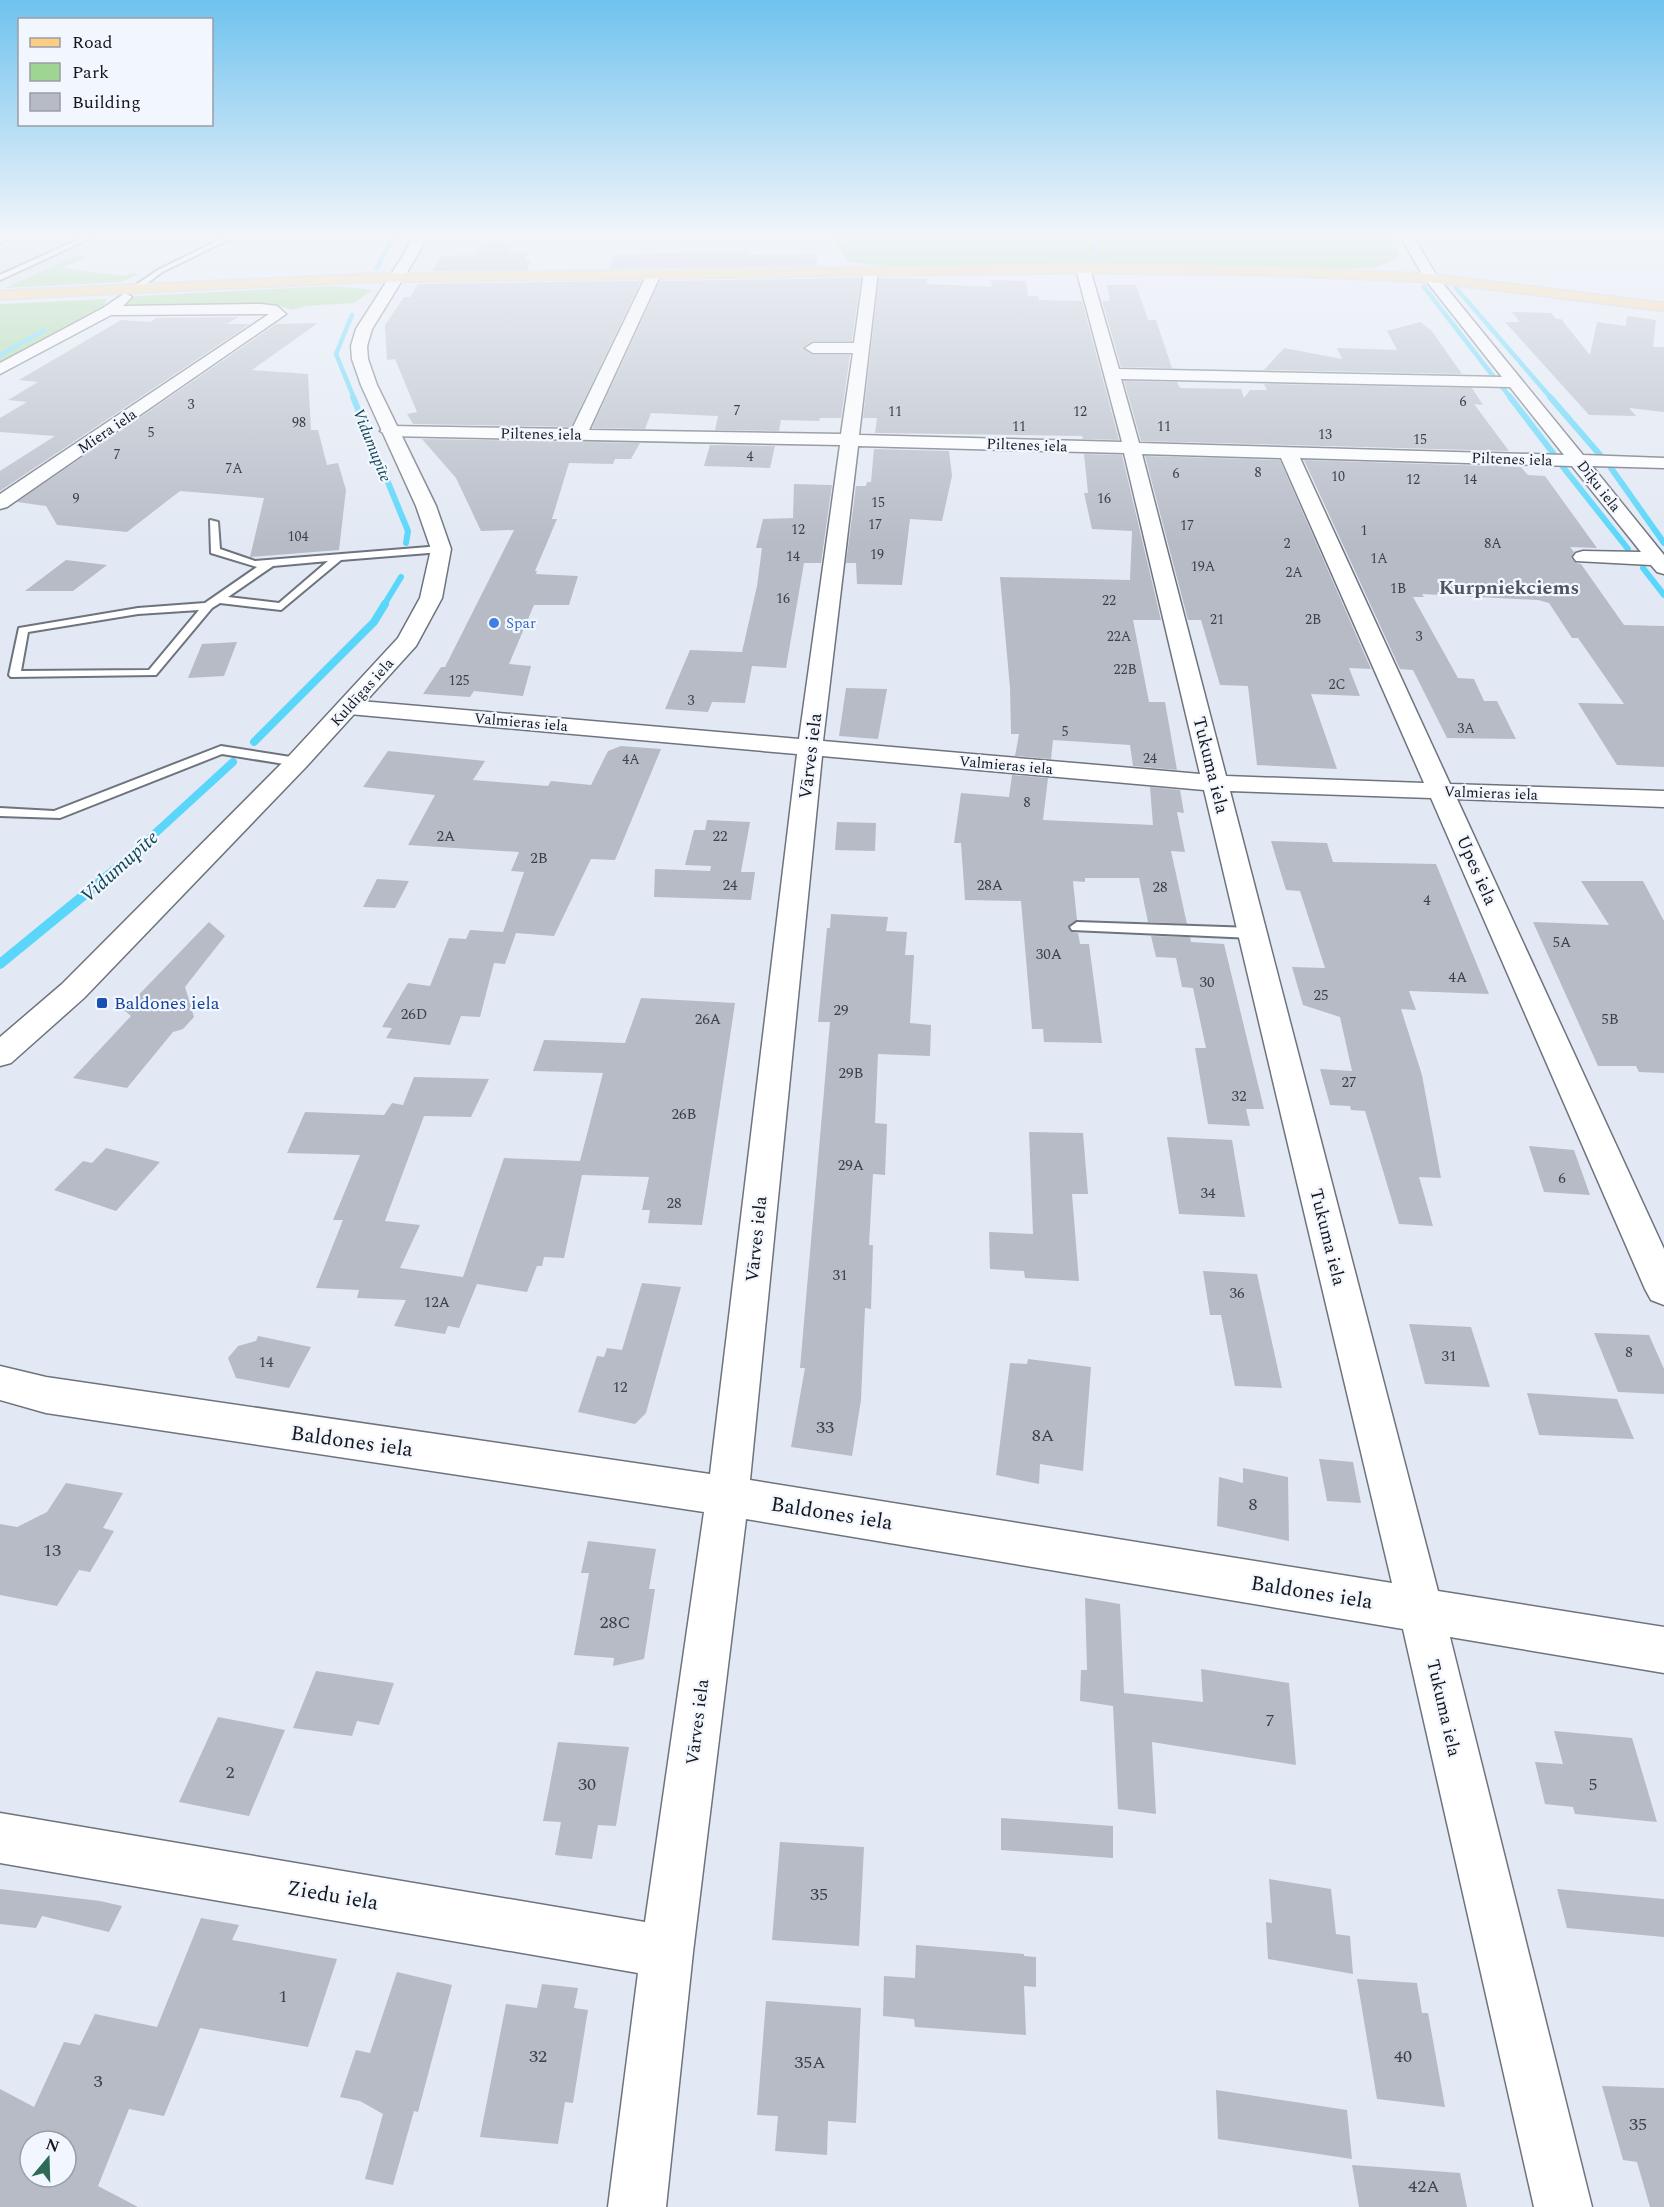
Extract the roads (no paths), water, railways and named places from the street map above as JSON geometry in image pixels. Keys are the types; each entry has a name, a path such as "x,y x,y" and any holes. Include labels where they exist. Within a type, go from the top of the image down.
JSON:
{"street":[{"path":"0,369 55,339"},
{"name":"Miera iela","path":"0,503 242,339"},
{"path":"361,339 359,346 366,376 426,506 441,549"},
{"path":"578,435 623,339"},
{"name":"Vārves iela","path":"637,2207 667,1952 727,1496 810,748 863,339"},
{"name":"Tukuma iela","path":"1103,339 1216,783 1421,1610 1563,2207"},
{"name":"Dīķu iela","path":"1481,339 1580,460 1660,564"},
{"path":"813,348 862,348"},
{"path":"1113,374 1516,382"},
{"name":"Piltenes iela","path":"389,430 850,440 1664,463"},
{"name":"Upes iela","path":"1288,452 1664,1289"},
{"name":"Kuldīgas iela","path":"0,1055 73,991 297,762 408,641 431,598 441,549"},
{"path":"1583,557 1660,564"},
{"name":"Valmieras iela","path":"349,707 1216,783 1664,799"},
{"name":"Baldones iela","path":"0,1383 46,1395 727,1496 1664,1650"},
{"name":"Ziedu iela","path":"0,1838 667,1952"}],"lane":[{"path":"213,522 215,551 255,564 441,549"},
{"path":"271,562 213,602 152,673 15,675 23,630 138,611 213,602 281,607 340,556"},
{"path":"0,812 55,815 220,750 297,762"},
{"path":"1077,927 1253,933"}],"waterway":[{"path":"0,355 29,339"},
{"name":"Vidumupīte","path":"342,339 336,354 354,398"},
{"path":"1464,339 1493,376"},
{"path":"1500,339 1551,398"},
{"path":"1502,387 1511,398"},
{"name":"Vidumupīte","path":"353,397 408,531 406,543"},
{"path":"1510,397 1553,453"},
{"path":"1550,397 1601,456"},
{"path":"1563,467 1628,549"},
{"path":"1611,468 1664,543"},
{"path":"1643,568 1664,595"},
{"name":"Vidumupīte","path":"384,605 401,577"},
{"name":"Vidumupīte","path":"254,742 374,622 385,604"},
{"name":"Vidumupīte","path":"114,871 233,762"},
{"name":"Vidumupīte","path":"0,964 116,869"}],"place":[{"name":"Spar","path":"494,623"},
{"name":"Baldones iela","path":"102,1003"}],"district":[{"name":"Kurpniekciems","path":"1509,587"}]}
